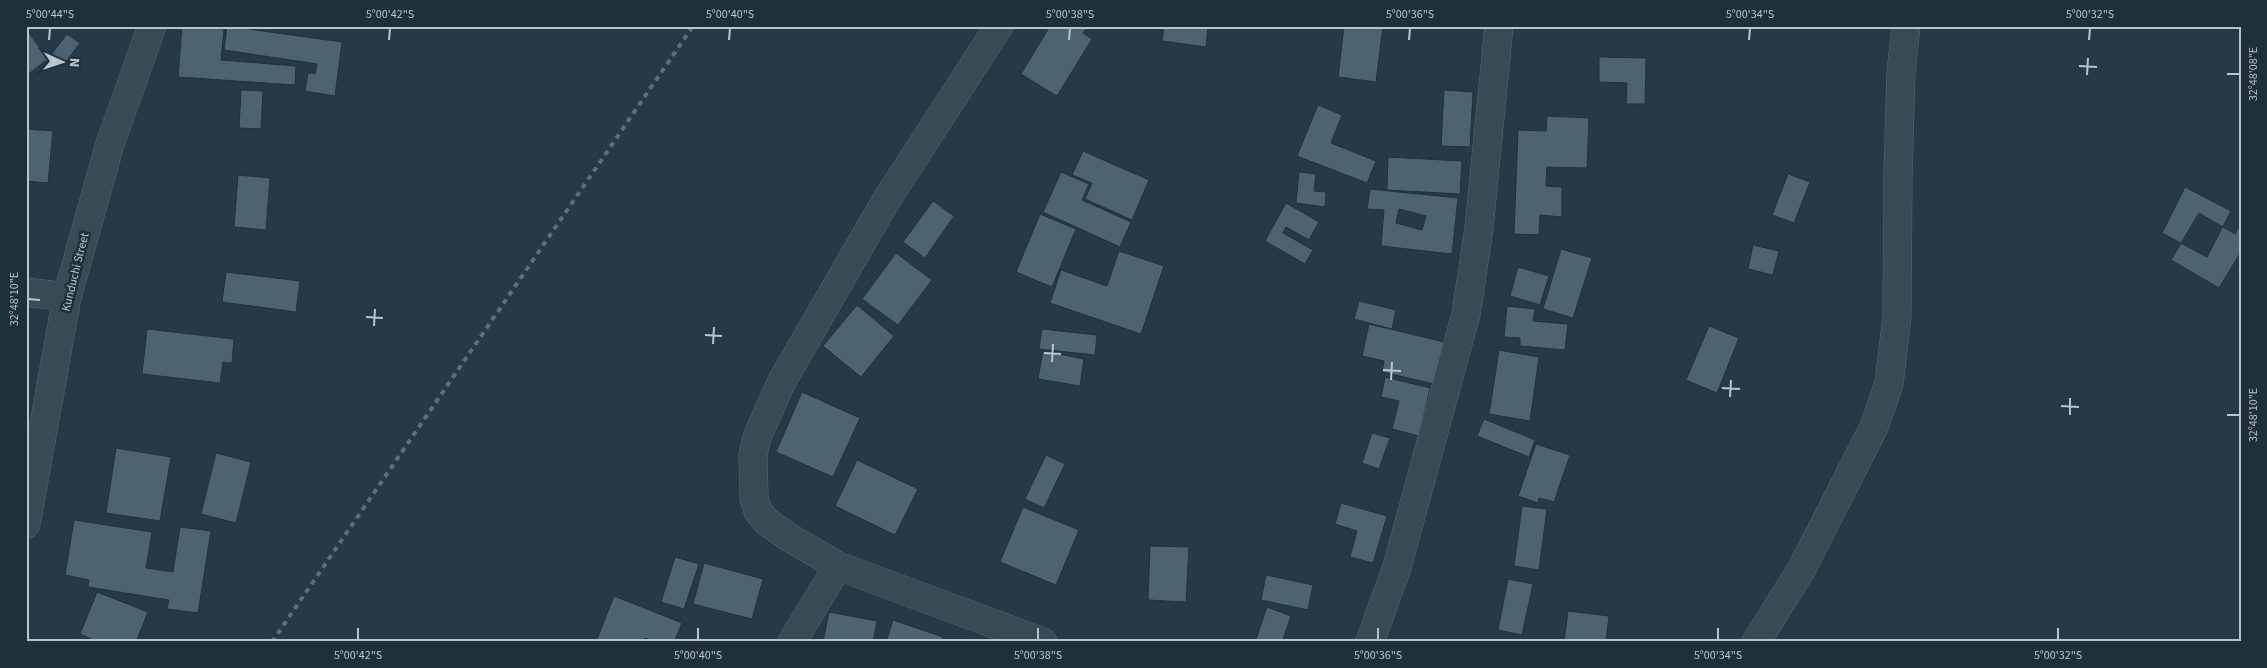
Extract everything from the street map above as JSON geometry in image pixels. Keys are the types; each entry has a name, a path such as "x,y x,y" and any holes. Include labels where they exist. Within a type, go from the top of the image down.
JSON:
{"street":[{"name":"Kunduchi Street","path":"26,524 67,297 110,144 152,26"},
{"path":"998,26 884,204 782,381 757,437 753,463 754,498 758,511 767,522 838,566 1043,642"},
{"path":"1372,639 1397,567 1466,314 1479,228 1499,26"},
{"path":"1756,642 1801,570 1874,427 1889,384 1897,316 1898,166 1901,72 1906,26"},
{"path":"26,292 67,297"},
{"path":"792,642 838,566"}],"building":[{"path":"182,26 224,29 221,60 296,66 295,85 178,77"},
{"path":"227,26 342,42 335,96 305,91 308,73 315,74 317,64 224,50"},
{"path":"1050,26 1088,26 1083,33 1092,39 1057,96 1021,74"},
{"path":"1164,26 1208,26 1206,47 1162,41"},
{"path":"1344,26 1383,26 1376,82 1338,77"},
{"path":"26,29 48,59 26,76"},
{"path":"67,34 80,43 63,66 50,56"},
{"path":"1599,57 1646,58 1645,104 1626,104 1627,83 1599,82"},
{"path":"241,90 263,91 261,129 239,128"},
{"path":"1444,90 1473,92 1470,147 1441,146"},
{"path":"1318,105 1342,115 1331,143 1376,161 1367,183 1297,156"},
{"path":"1547,116 1589,118 1587,168 1547,167 1546,186 1562,187 1562,217 1540,215 1539,235 1514,234 1518,130 1546,131"},
{"path":"26,129 53,131 48,183 26,181"},
{"path":"1083,151 1149,180 1132,220 1085,199 1092,183 1072,175"},
{"path":"1388,157 1462,161 1460,194 1387,190"},
{"path":"1061,172 1089,184 1082,200 1131,222 1120,247 1043,212"},
{"path":"1299,172 1316,174 1314,191 1326,192 1325,207 1296,203"},
{"path":"1788,174 1810,182 1794,223 1772,215"},
{"path":"238,175 270,178 266,230 234,227"},
{"path":"2185,187 2231,211 2207,257 2162,233"},
{"path":"1370,189 1458,198 1452,254 1381,246 1384,210 1367,209","holes":["1399,209 1426,216 1422,230 1396,223"]},
{"path":"933,201 954,216 925,258 903,242"},
{"path":"1286,203 1319,222 1309,240 1286,227 1283,233 1313,250 1305,264 1265,241"},
{"path":"2199,213 2235,234 2241,224 2241,252 2219,288 2171,260"},
{"path":"1040,214 1076,229 1052,287 1016,272"},
{"path":"1753,245 1779,251 1773,275 1748,269"},
{"path":"1561,249 1592,258 1573,318 1543,309"},
{"path":"1119,251 1164,266 1141,334 1050,303 1061,270 1107,286"},
{"path":"896,253 932,280 898,325 862,299"},
{"path":"1518,267 1549,276 1540,305 1510,296"},
{"path":"226,272 300,281 296,312 222,302"},
{"path":"1359,301 1396,310 1392,329 1354,319"},
{"path":"857,305 894,336 861,377 823,346"},
{"path":"1507,306 1535,309 1533,321 1568,324 1565,350 1520,346 1520,338 1504,337"},
{"path":"1369,324 1444,342 1434,384 1382,372 1384,361 1362,356"},
{"path":"1709,326 1739,338 1717,393 1686,380"},
{"path":"147,329 234,339 232,363 223,362 220,383 142,374"},
{"path":"1042,329 1097,335 1095,355 1039,349"},
{"path":"1499,350 1539,357 1530,421 1489,414"},
{"path":"1043,351 1084,359 1080,386 1038,379"},
{"path":"1385,377 1430,388 1419,436 1392,429 1399,401 1381,397"},
{"path":"802,392 860,418 833,477 776,452"},
{"path":"1484,419 1535,440 1529,457 1477,436"},
{"path":"1372,433 1390,438 1379,469 1362,463"},
{"path":"1536,444 1570,455 1554,502 1539,498 1538,503 1518,496"},
{"path":"116,448 171,457 160,521 106,513"},
{"path":"216,453 251,462 236,523 201,514"},
{"path":"1046,455 1065,464 1044,508 1025,499"},
{"path":"857,460 918,489 895,535 835,506"},
{"path":"1341,503 1387,516 1373,563 1350,557 1357,531 1335,524"},
{"path":"1522,506 1547,509 1539,570 1514,566"},
{"path":"1023,507 1079,530 1056,585 1000,562"},
{"path":"74,520 152,532 146,568 173,572 180,527 211,531 198,613 167,609 169,600 88,587 89,580 65,575"},
{"path":"1150,546 1189,547 1186,602 1148,600"},
{"path":"675,557 699,564 684,609 661,602"},
{"path":"704,563 763,579 752,619 693,604"},
{"path":"1266,575 1313,585 1308,610 1261,600"},
{"path":"1508,579 1533,584 1522,635 1498,630"},
{"path":"97,592 148,612 136,642 98,642 80,634"},
{"path":"614,596 682,623 674,642 654,642 645,638 643,642 596,642"},
{"path":"1267,607 1291,616 1282,642 1255,642"},
{"path":"1568,611 1609,616 1606,642 1564,642"},
{"path":"829,612 877,621 873,642 823,642"},
{"path":"893,620 943,637 941,642 886,642"}],"railway":[{"path":"272,642 693,26"}]}
